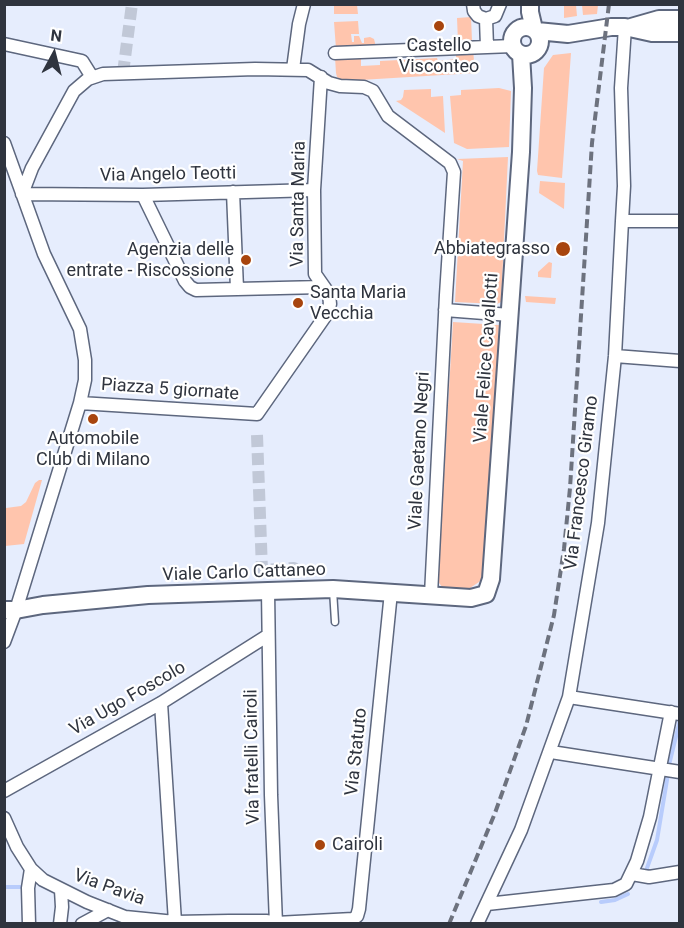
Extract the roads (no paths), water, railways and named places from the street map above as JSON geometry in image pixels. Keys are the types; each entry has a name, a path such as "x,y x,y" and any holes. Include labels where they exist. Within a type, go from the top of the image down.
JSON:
{"street":[{"path":"293,69 304,4"},
{"path":"473,4 478,16 486,19 495,16 500,4"},
{"path":"486,19 487,47"},
{"path":"627,27 659,19 680,19"},
{"path":"335,53 487,47 529,34 568,34 611,27 627,27 652,33 680,33"},
{"name":"Via Francesco Giramo","path":"477,924 521,830 569,697 598,523 615,356 624,186 621,87 627,27"},
{"name":"Viale Felice Cavallotti","path":"486,594 491,579 521,152 523,88 529,34"},
{"path":"4,44 82,61 93,77"},
{"path":"22,194 32,168 63,109 74,91 93,77 123,73 293,69 308,70 325,80"},
{"name":"Via Santa Maria","path":"257,414 326,315 330,304 329,294 315,274 314,190 325,80"},
{"name":"Viale Gaetano Negri","path":"325,80 340,86 364,87 373,91 388,116 450,163 454,172 431,594"},
{"path":"4,143 44,254 80,328 85,370 80,403 10,610 4,642"},
{"name":"Via Angelo Teotti","path":"22,194 143,195 314,190"},
{"path":"233,192 237,289"},
{"path":"143,195 190,287 196,290 322,287"},
{"path":"622,221 680,221"},
{"path":"445,310 510,315"},
{"path":"615,356 680,361"},
{"name":"Piazza 5 giornate","path":"80,403 257,414"},
{"name":"Viale Carlo Cattaneo","path":"10,610 148,595 333,589 471,598 486,594"},
{"name":"Via fratelli Cairoli","path":"268,591 267,636 276,923"},
{"name":"Via Statuto","path":"357,916 392,592"},
{"name":"Via Ugo Foscolo","path":"4,791 161,703 267,636"},
{"path":"487,904 614,890 626,884 632,874 650,817 659,768 675,713 569,697"},
{"path":"161,703 175,922"},
{"path":"550,752 680,772"},
{"name":"Via Pavia","path":"4,818 17,847 31,869 43,880 108,910 141,920 276,923 352,919 357,916"},
{"path":"29,924 28,888 31,869"},
{"path":"632,874 649,877 680,872"},
{"path":"60,924 61,890"},
{"path":"82,924 108,910"}],"lane":[{"path":"333,589 334,622"}],"waterway":[{"path":"669,765 680,720"},
{"path":"647,868 657,840 668,774"},
{"path":"4,887 20,887"},
{"path":"601,902 615,900 628,894"}],"tunnel":[{"path":"123,73 132,4"},
{"path":"257,435 262,570 294,568 295,591"}],"railway":[{"path":"449,924 495,813 526,726 554,615 570,488 592,143 609,4"}],"place":[{"name":"Castello Visconteo","path":"439,26"},
{"name":"Abbiategrasso","path":"563,249"},
{"name":"Agenzia delle entrate - Riscossione","path":"246,260"},
{"name":"Santa Maria Vecchia","path":"298,303"},
{"name":"Automobile Club di Milano","path":"93,419"},
{"name":"Cairoli","path":"320,845"}]}
